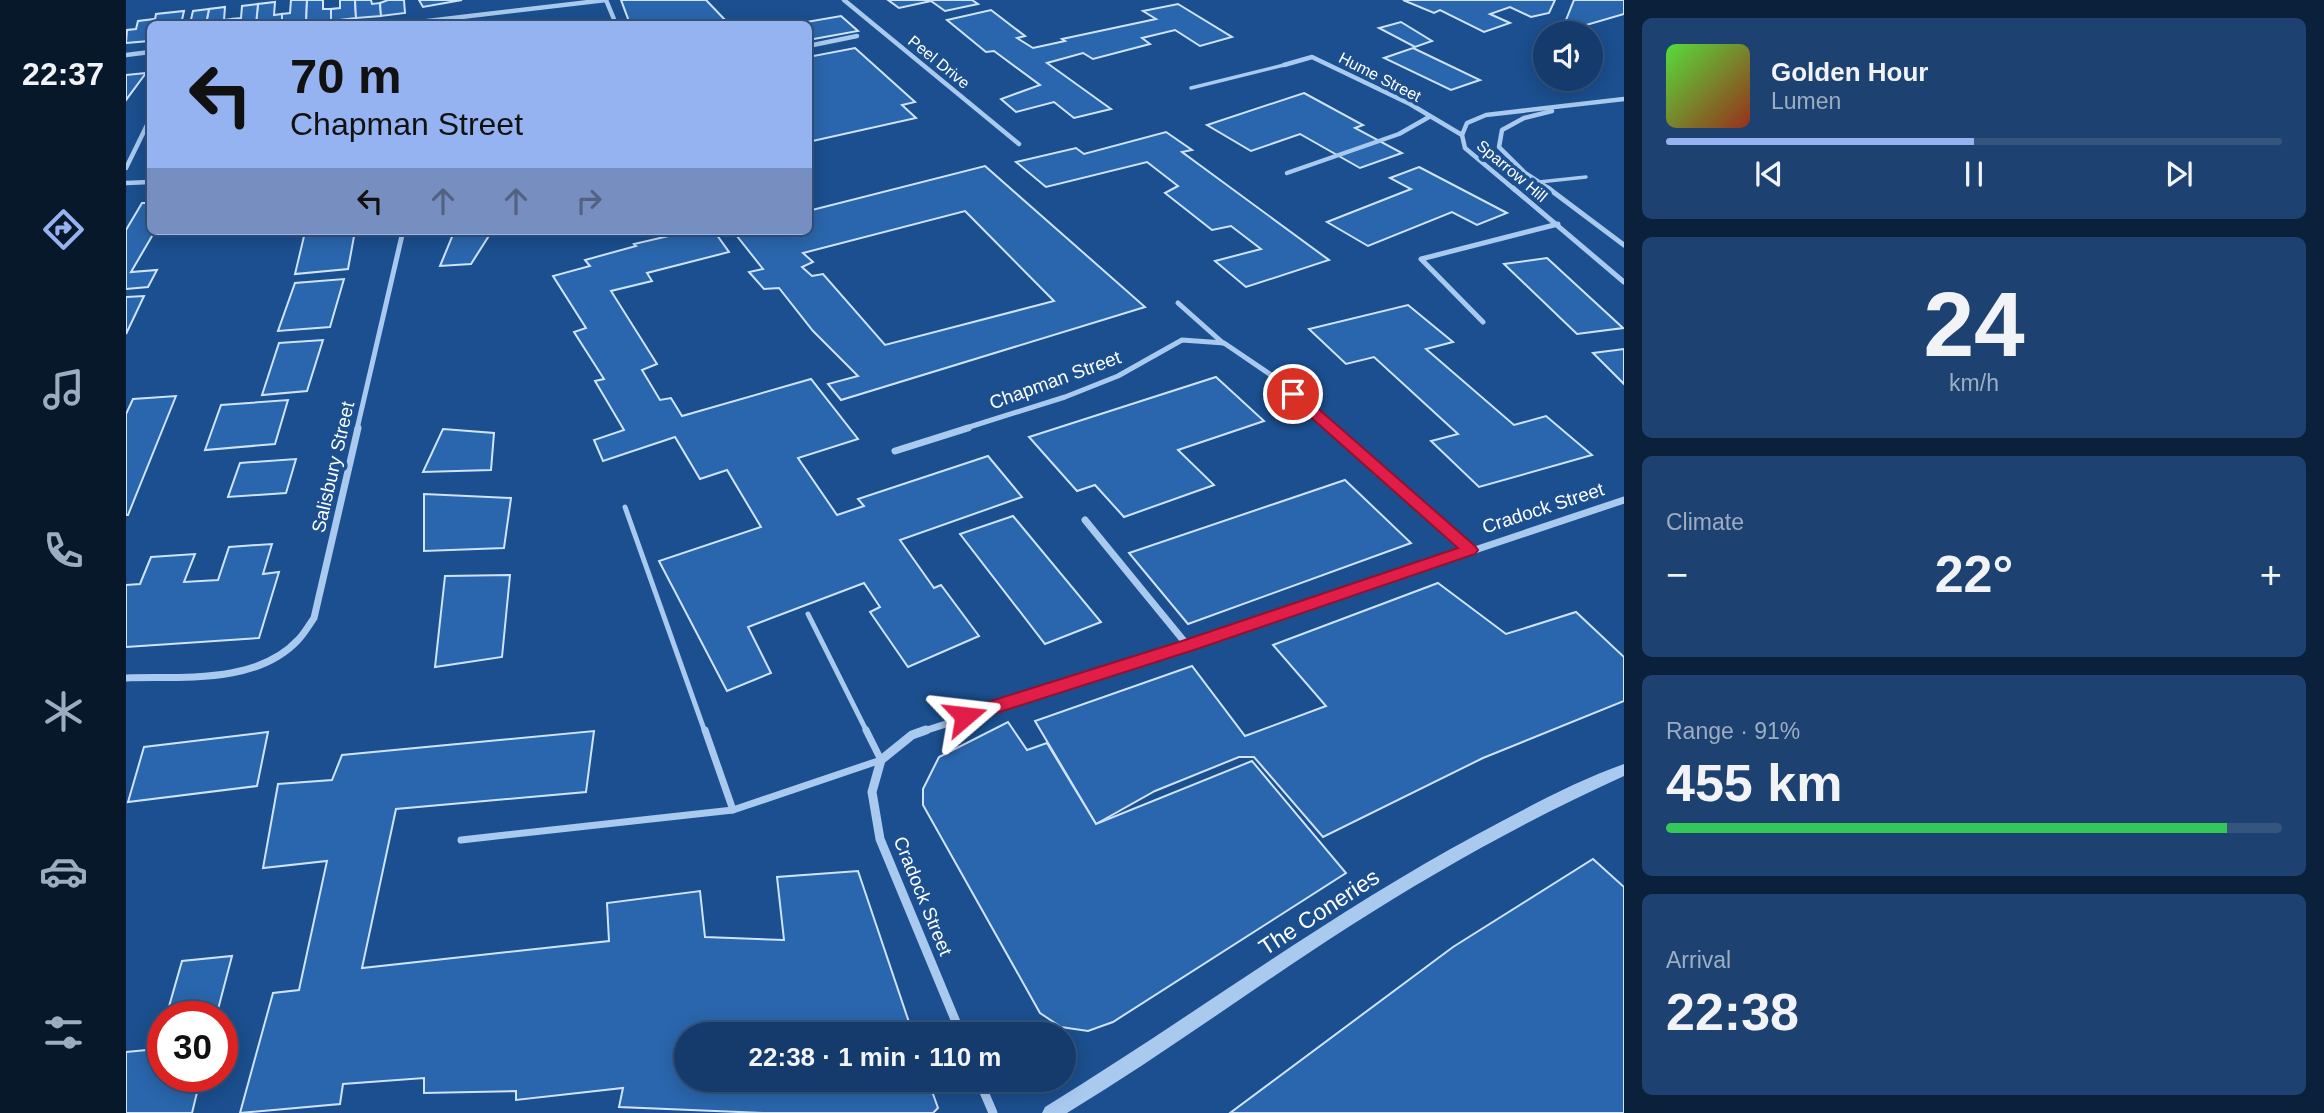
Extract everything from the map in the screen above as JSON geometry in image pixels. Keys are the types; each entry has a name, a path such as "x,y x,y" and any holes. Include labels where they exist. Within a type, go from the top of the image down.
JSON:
{"street":[{"path":"427,21 606,0 615,21"},
{"name":"Peel Drive","path":"844,0 1020,144"},
{"path":"812,45 857,36"},
{"path":"126,55 147,52"},
{"name":"Hume Street","path":"1284,65 1312,57 1410,104 1462,135"},
{"path":"1580,105 1624,99"},
{"name":"Sparrow Hill","path":"1580,105 1486,115 1467,123 1462,135 1465,148 1624,282"},
{"name":"Sparrow Hill","path":"1580,105 1524,118 1502,130 1499,147 1525,173 1624,245"},
{"path":"1287,173 1399,134 1429,117"},
{"path":"126,168 147,125"},
{"path":"126,183 147,182"},
{"path":"1483,322 1421,259 1558,224"},
{"name":"Salisbury Street","path":"126,678 242,672 265,664 290,650 305,635 314,618 401,235"},
{"name":"Chapman Street","path":"1178,303 1224,344 1273,377 1470,550"},
{"name":"Chapman Street","path":"895,451 1118,376 1182,340 1224,344"},
{"name":"Cradock Street","path":"956,1022 880,839 872,792 881,760 912,735 1624,500"},
{"path":"1084,520 1188,646"},
{"name":"The Coneries","path":"1051,1113 1128,1068 1304,946 1453,853 1624,770"},
{"path":"984,1092 993,1113"}],"lane":[{"path":"1191,88 1284,65"},
{"path":"1539,182 1586,177"},
{"path":"625,507 733,810"},
{"path":"461,840 733,810 881,760 808,614"}],"building":[{"path":"291,0 307,0 306,21 282,21 282,14 290,13"},
{"path":"307,0 323,0 323,9 331,9 331,21 306,21"},
{"path":"340,0 355,0 356,18 331,21 331,9 340,8"},
{"path":"355,0 380,3 381,16 356,18"},
{"path":"404,0 405,13 381,16 380,3"},
{"path":"419,0 462,0 423,7"},
{"path":"621,0 706,0 726,21 629,21"},
{"path":"888,0 972,0 978,4 945,11 931,1 899,8"},
{"path":"1403,0 1555,0 1549,13 1531,17 1510,7 1490,14 1510,23 1484,32 1440,10 1434,13"},
{"path":"1574,0 1624,0 1624,14 1600,21 1566,21"},
{"path":"275,2 274,15 282,14 282,21 256,21 258,4"},
{"path":"258,4 256,21 232,21 241,18 242,6"},
{"path":"1178,4 1232,37 1200,46 1175,30 1142,38 1150,44 1093,59 1083,53 1047,63 1111,109 1074,118 1054,102 1016,112 1001,99 1040,85 994,51 986,52 947,20 991,10 1025,36 1017,38 1033,48 1065,41 1062,39 1156,19 1143,11"},
{"path":"225,7 224,20 232,21 207,21 209,9"},
{"path":"209,9 207,21 191,21 193,11"},
{"path":"184,11 182,21 155,21 156,14"},
{"path":"841,16 858,31 812,39 812,21"},
{"path":"155,19 147,21 147,41 126,43 127,30 136,29 138,21"},
{"path":"1401,22 1432,41 1415,47 1379,28"},
{"path":"855,48 915,102 902,105 916,118 812,141 812,56"},
{"path":"1413,48 1480,80 1451,90 1384,58"},
{"path":"146,73 126,100 126,75"},
{"path":"1304,93 1363,125 1355,128 1402,153 1360,168 1300,134 1251,151 1207,125"},
{"path":"1166,132 1192,150 1182,152 1329,260 1246,287 1215,261 1261,249 1231,226 1212,230 1165,193 1178,186 1147,162 1046,187 1016,162 1076,148 1084,154"},
{"path":"985,166 1145,307 841,400 828,384 858,376 813,331 779,288 764,289 749,272 763,269 736,235 812,235 812,210","holes":["965,211 1054,301 885,345 823,274 812,276 802,267 813,262 803,253"]},
{"path":"1419,167 1507,213 1477,225 1452,212 1368,246 1327,222 1411,189 1390,178"},
{"path":"142,203 147,203 147,235 153,235 131,272 157,270 148,287 126,289 126,230"},
{"path":"304,235 354,235 348,269 295,274"},
{"path":"453,235 489,235 471,264 440,266"},
{"path":"673,235 717,235 729,252 647,273 652,281 611,291 657,364 642,370 660,400 671,398 682,416 811,379 858,439 798,458 837,515 864,506 858,499 988,456 1022,497 900,540 934,588 941,585 979,636 908,667 870,612 880,607 864,583 748,627 771,673 727,691 659,561 761,527 727,470 700,479 675,437 603,461 594,440 624,430 595,381 604,379 574,332 586,328 553,276 590,266 585,260 636,246 634,244"},
{"path":"1547,258 1623,328 1577,334 1504,264"},
{"path":"344,279 330,327 278,331 295,283"},
{"path":"144,296 126,334 126,297"},
{"path":"1408,305 1453,342 1426,349 1514,425 1546,416 1592,455 1479,487 1431,441 1458,434 1374,357 1346,364 1309,329"},
{"path":"323,340 307,391 262,395 279,343"},
{"path":"1624,349 1624,384 1593,353"},
{"path":"1216,377 1264,421 1178,450 1214,485 1124,517 1095,485 1077,491 1029,437"},
{"path":"176,396 126,515 126,414 133,399"},
{"path":"288,400 275,444 205,450 221,405"},
{"path":"443,429 494,433 491,470 423,472"},
{"path":"296,459 286,493 228,497 240,463"},
{"path":"1345,480 1411,543 1188,624 1129,553"},
{"path":"424,494 511,498 504,548 424,551"},
{"path":"1013,516 1101,622 1045,644 960,534"},
{"path":"272,544 263,574 279,572 259,638 126,647 126,585 140,584 151,557 195,554 184,582 218,580 229,547"},
{"path":"510,575 502,657 435,667 445,576"},
{"path":"1438,583 1506,634 1576,612 1624,657 1624,701 1483,758 1323,837 1254,757 1239,757 1155,791 1096,824 1035,721 1192,666 1245,736 1326,706 1273,645"},
{"path":"1008,722 1027,750 1047,743 1096,824 1252,761 1346,873 1113,1022 1088,1031 1076,1029 1076,1022 1054,1022 1040,1013 923,805 923,789 939,757"},
{"path":"594,731 586,792 396,809 362,968 609,941 607,903 700,891 705,937 784,940 777,877 858,871 909,1022 674,1022 674,1092 932,1092 938,1108 933,1113 763,1113 619,1107 623,1088 516,1100 516,1091 424,1093 424,1078 343,1084 340,1104 240,1113 273,993 299,990 327,861 263,868 278,784 332,780 342,755"},
{"path":"268,732 257,786 128,802 144,747"},
{"path":"1593,859 1624,887 1624,1113 1230,1113 1453,947"},
{"path":"232,956 220,1001 171,1001 182,961"},
{"path":"147,1050 147,1092 197,1092 192,1113 126,1113 126,1052"}],"route":[{"path":"965,716 1188,646 1470,550 1293,394"}]}
